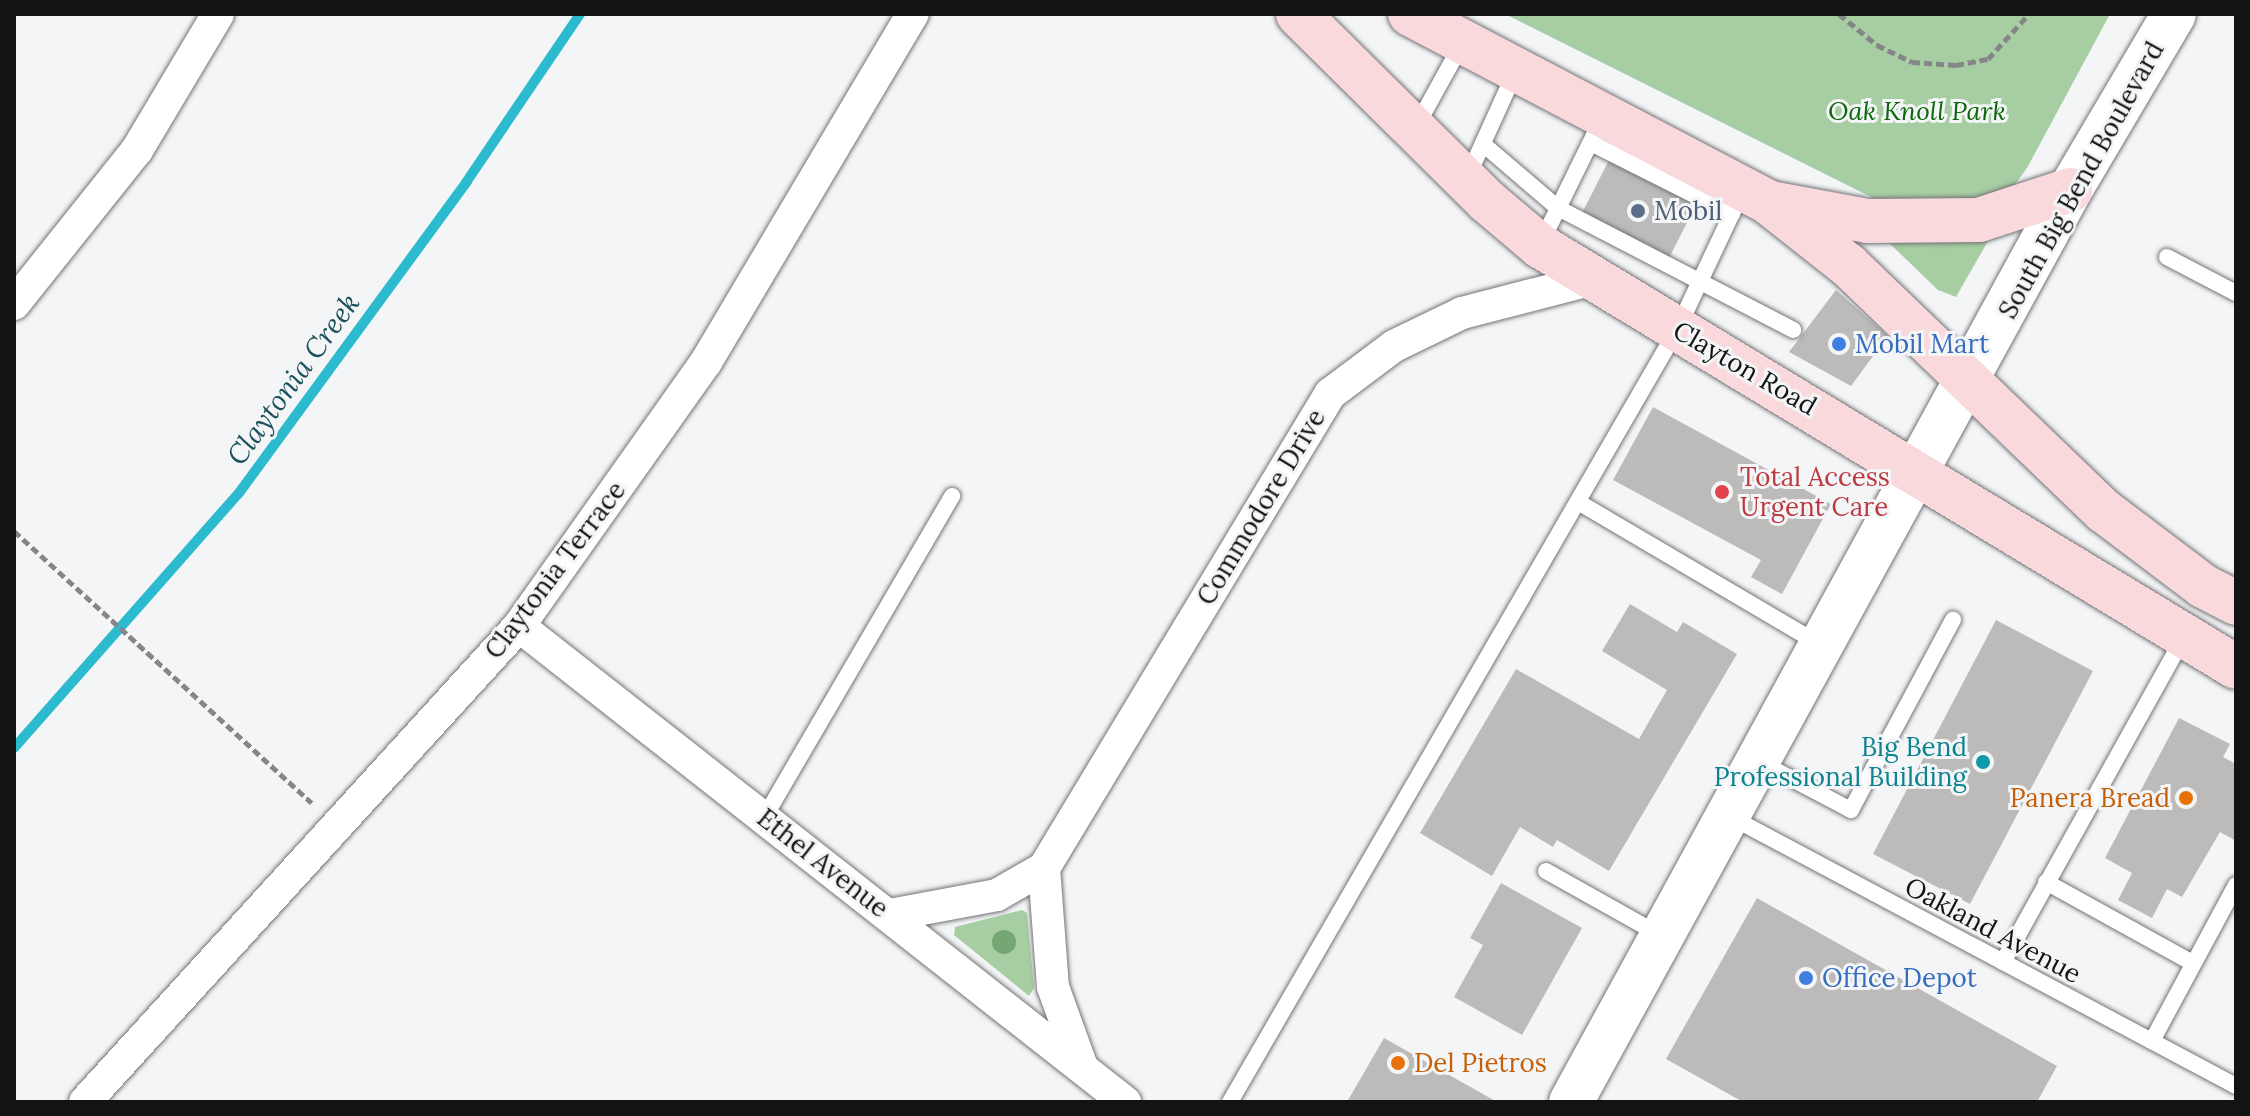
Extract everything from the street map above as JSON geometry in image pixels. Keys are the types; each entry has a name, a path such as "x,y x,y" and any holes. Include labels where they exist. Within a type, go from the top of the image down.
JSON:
{"main road":[{"name":"Clayton Road","path":"1298,14 1415,129 1474,162 1549,227 1590,280 1678,328 2183,638 2236,667"},
{"path":"1410,14 1516,68 1598,128 1748,201 1849,266 2104,511 2203,586 2236,603"},
{"name":"South Big Bend Boulevard","path":"1571,1102 1757,760 1919,474 2070,190 2174,14"},
{"path":"1748,201 1868,221 1979,220 2070,190"}],"street":[{"path":"14,304 137,150 218,14"},
{"name":"Claytonia Terrace","path":"97,1098 519,626 706,362 913,14"},
{"name":"Commodore Drive","path":"890,915 997,895 1044,868 1330,394 1394,346 1462,313 1590,280"},
{"name":"Ethel Avenue","path":"519,626 1125,1102"},
{"path":"1044,868 1053,987 1082,1069"}],"lane":[{"path":"1415,129 1463,41"},
{"path":"1474,162 1516,68"},
{"path":"1598,128 1549,227 1698,286 1793,330"},
{"path":"1230,1102 1578,502 1748,201"},
{"path":"2167,257 2236,293"},
{"path":"764,818 952,496"},
{"path":"1578,502 1822,645"},
{"path":"1757,760 1851,810 1953,620"},
{"path":"2003,962 2183,638"},
{"name":"Oakland Avenue","path":"1728,816 2236,1086"},
{"path":"1546,871 1662,936"},
{"path":"2046,882 2193,963"},
{"path":"2152,1041 2236,885"}],"path":[{"path":"1839,14 1877,45 1912,62 1956,65 1988,59 2029,14"},
{"path":"14,531 339,829"}],"green space":[{"name":"Oak Knoll Park","path":"1505,14 2110,14 2027,168 2010,191 1986,202 1877,200"},
{"path":"1992,234 1956,297 1938,290 1884,238"},
{"path":"1022,910 1027,913 1034,988 1029,996 954,935 955,927"}],"building":[{"name":"Mobil","path":"1609,160 1697,203 1667,262 1579,219"},
{"name":"Mobil Mart","path":"1836,290 1888,336 1851,386 1789,352"},
{"name":"Total Access Urgent Care","path":"1653,407 1831,504 1782,594 1751,577 1761,560 1613,480"},
{"path":"1630,604 1677,632 1683,622 1737,654 1609,871 1557,840 1553,847 1520,827 1492,876 1420,833 1516,669 1639,739 1667,690 1602,651"},
{"name":"Big Bend Professional Building","path":"1996,620 2093,671 1970,904 1873,854"},
{"name":"Panera Bread","path":"2179,718 2230,744 2223,757 2236,764 2236,841 2220,832 2182,897 2167,889 2152,918 2118,900 2132,873 2105,858"},
{"path":"1501,883 1582,928 1522,1035 1454,997 1483,945 1470,938"},
{"name":"Office Depot","path":"1757,898 2057,1066 2037,1102 1743,1102 1666,1059"},
{"name":"Del Pietros","path":"1384,1038 1497,1102 1347,1102"}],"waterway":[{"name":"Claytonia Creek","path":"14,748 239,493 467,181 580,14"}],"place":[{"name":"Mobil","path":"1638,211"},
{"name":"Mobil Mart","path":"1839,344"},
{"name":"Total Access Urgent Care","path":"1722,492"},
{"name":"Big Bend Professional Building","path":"1983,762"},
{"name":"Panera Bread","path":"2186,798"},
{"name":"Office Depot","path":"1806,978"},
{"name":"Del Pietros","path":"1398,1063"}]}
